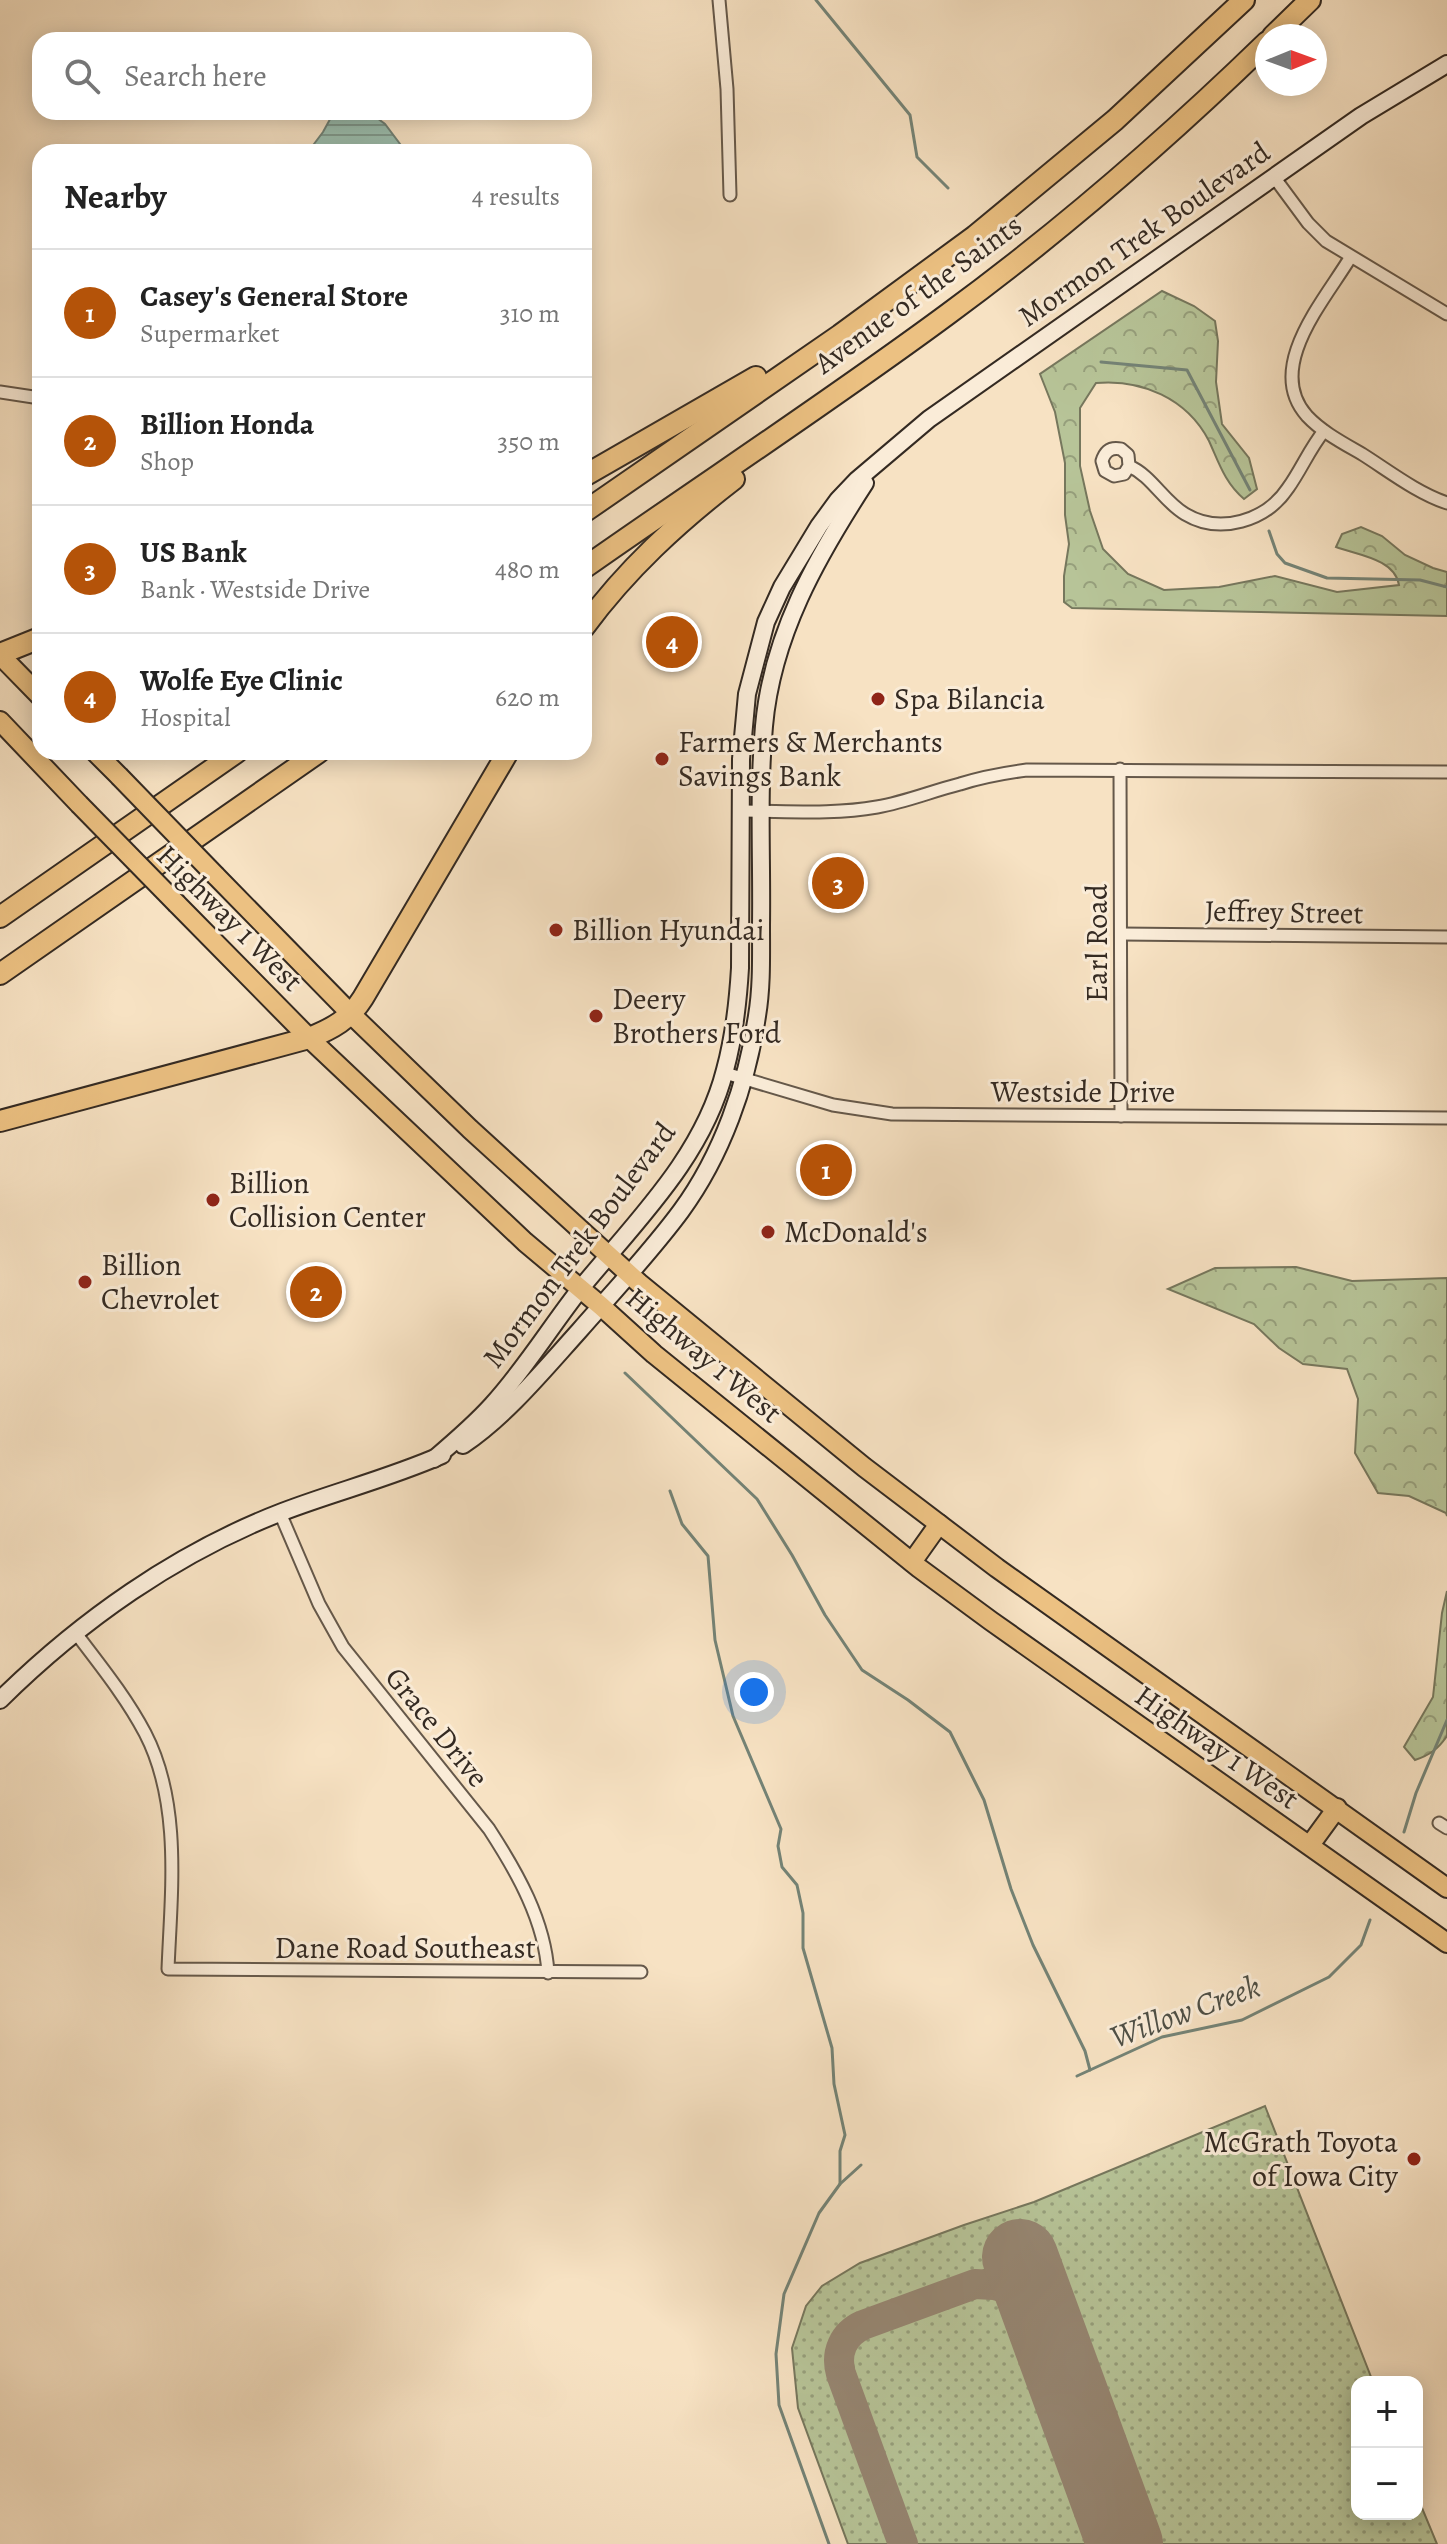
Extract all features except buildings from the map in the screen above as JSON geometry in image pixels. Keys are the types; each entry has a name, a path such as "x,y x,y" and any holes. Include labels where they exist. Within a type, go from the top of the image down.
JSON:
{"highway":[{"name":"Avenue of the Saints","path":"592,506 907,287 1090,142 1244,0"},
{"path":"1285,24 1310,0"},
{"name":"Avenue of the Saints","path":"592,562 951,312 1080,210 1255,53"},
{"path":"592,472 711,405 907,287"},
{"path":"592,617 633,568 685,517 867,371"},
{"path":"0,654 32,641"},
{"path":"0,917 226,760"},
{"path":"0,974 308,760"},
{"path":"0,1121 309,1038 331,1029 351,1014 503,760"}],"main road":[{"name":"Mormon Trek Boulevard","path":"434,1459 494,1403 581,1288 655,1201 682,1163 707,1118 725,1073 734,1027 740,968 742,731 747,694 766,622 793,568 819,526 838,500 880,460 954,401 1361,116 1447,64"},
{"name":"Mormon Trek Boulevard","path":"0,1700 75,1632 171,1568 280,1513 434,1459 480,1434 544,1370 683,1209 714,1153 744,1080 758,1014 764,725 775,664 814,566 880,460"},
{"path":"0,654 32,688"},
{"name":"Highway 1 West","path":"0,721 32,755"},
{"name":"Highway 1 West","path":"37,760 309,1038 525,1242 654,1354 912,1562 1119,1713 1447,1943"},
{"name":"Highway 1 West","path":"103,760 351,1014 470,1129 628,1274 864,1467 939,1524 1447,1888"},
{"path":"912,1562 939,1524"},
{"path":"1310,1845 1337,1808"}],"street":[{"path":"719,0 727,89 730,195"},
{"path":"1274,177 1315,232 1350,258 1447,314"},
{"path":"1350,258 1293,356 1291,384 1297,402 1324,431 1421,491 1447,503"},
{"path":"0,392 32,397"},
{"path":"1129,466 1144,474 1184,514 1225,525 1246,521 1277,502 1324,431"},
{"name":"Earl Road","path":"1120,769 1121,1116"},
{"path":"742,811 875,808 977,779 1027,770 1447,772"},
{"name":"Jeffrey Street","path":"1121,934 1447,937"},
{"name":"Westside Drive","path":"725,1073 833,1105 883,1113 1447,1118"},
{"name":"Grace Drive","path":"280,1513 319,1604 343,1647 489,1829 504,1853 533,1910 544,1942 548,1973"},
{"name":"Dane Road Southeast","path":"75,1632 128,1704 159,1768 167,1805 172,1871 168,1969 641,1972"}],"green space":[{"path":"1162,291 1194,306 1215,321 1218,341 1216,382 1222,424 1249,458 1257,489 1244,499 1237,493 1200,426 1175,403 1146,388 1096,383 1080,408 1080,466 1103,549 1128,574 1164,590 1219,587 1275,576 1337,592 1399,585 1391,569 1383,564 1336,547 1342,534 1361,527 1382,536 1405,555 1447,572 1447,616 1072,608 1064,602 1069,544 1065,515 1065,463 1055,412 1040,374"},
{"path":"1296,1267 1352,1281 1447,1278 1447,1516 1409,1496 1378,1493 1355,1453 1358,1399 1347,1369 1303,1364 1279,1348 1254,1324 1168,1289 1215,1268"},
{"path":"1447,1591 1447,1736 1433,1751 1415,1760 1404,1747 1433,1697"},
{"path":"1265,2106 1371,2376 1351,2376 1351,2520 1423,2520 1423,2510 1437,2544 1153,2544 1044,2248 861,2316 839,2333 830,2356 831,2375 894,2544 848,2544 798,2408 792,2348 806,2306 822,2286 860,2263 1034,2202"},
{"path":"975,2294 999,2301 1015,2320 1097,2544 913,2544 858,2396 852,2357 855,2346 863,2339 891,2324"}],"shaded area":[{"path":"330,120 380,120 400,144 314,144"}],"waterway":[{"path":"816,0 910,115 917,157 948,188"},
{"path":"1101,362 1187,370 1250,490"},
{"path":"1269,531 1277,554 1285,563 1327,578 1420,580 1447,587"},
{"path":"625,1373 757,1499 825,1615 862,1670 950,1732 984,1800 1011,1889 1033,1945 1085,2051 1090,2070"},
{"path":"670,1491 682,1524 708,1556 715,1640 733,1716 781,1829 778,1846 782,1867 797,1885 803,1913 803,1948 832,2048 834,2084 845,2135 840,2151 840,2184"},
{"name":"Willow Creek","path":"1404,1832 1416,1793 1447,1720"},
{"name":"Willow Creek","path":"1077,2076 1162,2037 1242,2020 1329,1977 1361,1945 1370,1920"},
{"name":"Willow Creek","path":"829,2544 779,2405 776,2354 784,2294 819,2213 840,2184 861,2165"}],"taxiway":[{"path":"903,2544 841,2374 839,2359 842,2345 850,2334 863,2325 975,2284 994,2285 1034,2295"}],"runway":[{"path":"1020,2257 1125,2544"}],"place":[{"name":"Wolfe Eye Clinic","path":"672,642"},
{"name":"Spa Bilancia","path":"878,699"},
{"name":"Farmers & Merchants Savings Bank","path":"662,759"},
{"name":"US Bank","path":"838,883"},
{"name":"Billion Hyundai","path":"556,930"},
{"name":"Deery Brothers Ford","path":"596,1016"},
{"name":"Casey's General Store","path":"826,1170"},
{"name":"Billion Collision Center","path":"213,1200"},
{"name":"McDonald's","path":"768,1232"},
{"name":"Billion Chevrolet","path":"85,1282"},
{"name":"Billion Honda","path":"316,1292"},
{"name":"McGrath Toyota of Iowa City","path":"1414,2159"}]}
